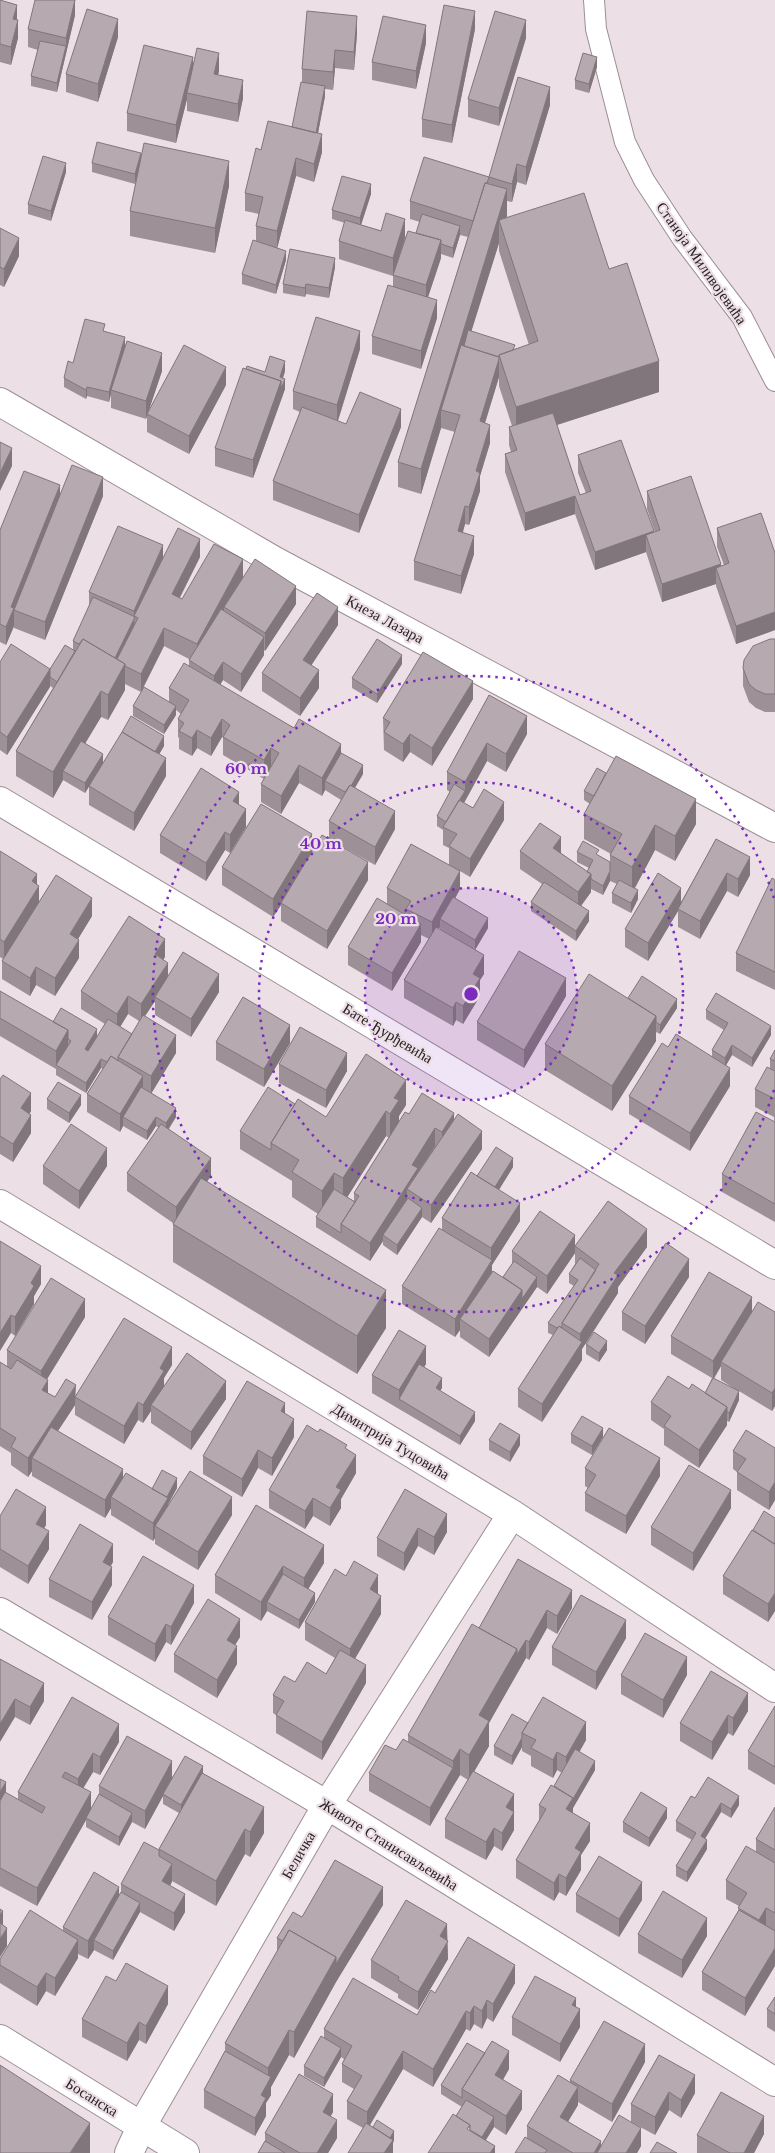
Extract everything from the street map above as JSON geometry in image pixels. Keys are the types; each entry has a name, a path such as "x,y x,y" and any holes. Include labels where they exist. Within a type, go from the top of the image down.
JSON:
{"street":[{"name":"Кнеза Лазара","path":"0,402 275,561 775,828"},
{"name":"Бате Ђурђевића","path":"0,801 775,1265"},
{"name":"Димитрија Туцовића","path":"0,1204 512,1514 775,1688"},
{"name":"Беличка","path":"129,2153 141,2128 327,1805 512,1514"},
{"name":"Животе Станисављевића","path":"0,1612 327,1805 775,2082"},
{"name":"Босанска","path":"0,2039 184,2153"}],"lane":[{"name":"Станоја Миливојевића","path":"594,0 596,29 625,142 644,180 682,238 742,317 775,381"}],"building":[{"path":"0,0 17,5 13,19 18,20 11,47 0,44"},
{"path":"35,0 75,0 66,38 28,29"},
{"path":"444,5 475,11 452,125 422,119"},
{"path":"87,9 118,19 98,84 66,74"},
{"path":"307,11 357,16 354,52 335,50 333,72 302,69"},
{"path":"495,11 526,20 499,108 468,99"},
{"path":"383,16 426,25 416,71 372,62"},
{"path":"40,41 66,46 57,83 31,76"},
{"path":"144,45 193,57 176,125 127,113"},
{"path":"197,48 219,53 214,74 243,80 238,104 187,93"},
{"path":"583,53 597,57 589,84 575,80"},
{"path":"518,77 550,87 526,167 517,164 512,184 489,177"},
{"path":"301,82 325,86 316,133 292,127"},
{"path":"268,121 322,134 314,164 296,158 277,231 256,226 263,197 245,193 256,148 261,150"},
{"path":"97,142 141,153 135,174 92,163"},
{"path":"144,143 229,161 215,228 130,211"},
{"path":"43,156 66,163 51,211 28,204"},
{"path":"424,157 489,177 487,183 485,183 473,221 410,201"},
{"path":"342,176 371,184 360,218 332,210"},
{"path":"485,183 507,189 421,469 398,462"},
{"path":"584,193 609,269 627,263 659,361 516,407 499,355 538,341 499,220"},
{"path":"386,213 405,219 393,258 339,241 345,220 381,231"},
{"path":"422,214 460,226 453,248 441,244 441,240 416,233"},
{"path":"0,228 19,238 4,269 0,267"},
{"path":"408,231 441,240 426,285 393,275"},
{"path":"253,240 286,251 276,285 242,274"},
{"path":"290,249 335,258 329,288 306,284 305,288 283,284"},
{"path":"388,285 437,300 421,351 372,336"},
{"path":"316,317 360,331 337,405 293,391"},
{"path":"85,319 105,324 103,331 125,337 109,392 87,387 86,390 64,378 68,361 73,363"},
{"path":"468,330 515,345 513,350 499,355 499,357 464,346"},
{"path":"127,341 162,353 146,401 111,390"},
{"path":"184,345 226,367 189,436 147,414"},
{"path":"461,345 499,357 499,359 480,421 490,425 476,471 480,473 469,507 465,506 458,531 474,536 461,576 414,561 460,415 441,410"},
{"path":"270,356 285,361 280,377 285,379 281,389 281,381 246,369 247,366 265,372"},
{"path":"243,368 281,381 253,460 215,448"},
{"path":"360,392 401,409 359,515 273,481 302,407 346,424"},
{"path":"553,413 580,495 591,491 578,455 621,440 654,531 595,552 575,496 525,513 505,454 517,450 509,427"},
{"path":"0,442 12,448 0,473"},
{"path":"72,465 103,477 45,622 14,610"},
{"path":"24,471 60,485 11,607 14,608 6,627 0,624 0,530"},
{"path":"691,476 721,564 662,584 646,535 660,530 647,491"},
{"path":"761,513 775,553 775,612 736,626 716,568 729,563 717,528"},
{"path":"118,526 163,545 134,611 89,592"},
{"path":"178,528 200,539 172,594 182,599 214,544 243,559 197,644 164,628 141,674 125,666 125,664 117,659 138,618 134,616"},
{"path":"255,559 296,586 265,633 224,607"},
{"path":"317,593 338,607 303,660 319,670 300,698 262,673"},
{"path":"93,597 135,617 115,658 83,639 79,644 73,641"},
{"path":"221,609 264,637 241,674 223,662 214,676 189,660"},
{"path":"83,639 125,664 108,695 101,691 53,772 16,751"},
{"path":"377,639 402,655 377,694 352,678"},
{"path":"770,639 775,639 775,694 765,694 749,684 743,668 744,660 753,646"},
{"path":"11,644 50,669 7,737 0,732 0,662"},
{"path":"65,645 75,651 57,682 50,677 50,669"},
{"path":"423,652 473,681 432,748 410,734 403,744 384,732 390,722 383,718"},
{"path":"184,663 294,728 299,719 341,744 322,778 299,765 281,796 261,784 279,753 271,748 264,760 223,737 230,725 222,719 211,738 197,730 192,738 179,731 184,723 178,719 189,700 169,688"},
{"path":"144,687 176,706 164,725 133,706"},
{"path":"489,695 527,716 506,754 487,743 465,782 447,772"},
{"path":"131,716 164,736 155,752 122,732"},
{"path":"122,732 166,758 134,813 89,786"},
{"path":"81,741 103,754 85,783 63,771"},
{"path":"341,753 363,765 351,786 345,792 325,781"},
{"path":"616,756 696,799 675,836 655,825 632,867 610,855 622,834 584,814"},
{"path":"201,768 239,792 233,801 246,809 230,835 225,832 206,863 160,835"},
{"path":"597,768 606,773 594,796 584,791"},
{"path":"454,784 465,791 446,822 437,816"},
{"path":"350,785 395,811 375,847 329,821"},
{"path":"484,789 504,802 470,859 449,846 457,834 443,827 459,800 473,808"},
{"path":"261,804 312,834 273,899 222,867"},
{"path":"540,823 561,837 553,848 591,874 578,892 520,851"},
{"path":"322,835 368,862 327,931 281,903"},
{"path":"716,839 750,857 738,879 727,873 700,921 678,909"},
{"path":"583,841 599,850 596,854 610,862 610,871 603,886 591,879 591,874 587,872 593,860 577,852"},
{"path":"411,844 460,871 432,922 406,909 411,901 387,888"},
{"path":"0,851 37,874 32,881 39,886 4,942 0,939"},
{"path":"658,873 681,888 648,943 625,929"},
{"path":"56,875 92,898 70,934 79,940 55,978 36,967 30,978 2,961"},
{"path":"772,878 775,880 775,972 736,953"},
{"path":"619,880 638,890 631,903 612,893"},
{"path":"544,882 589,911 576,931 531,902"},
{"path":"453,897 488,918 475,940 440,919"},
{"path":"377,898 421,924 392,973 348,947"},
{"path":"129,916 165,939 155,954 168,963 141,1004 128,996 117,1014 81,991"},
{"path":"436,927 484,955 473,974 480,978 463,1006 456,1002 453,1008 404,980"},
{"path":"519,951 566,978 524,1050 477,1022"},
{"path":"183,952 219,974 191,1019 155,997"},
{"path":"589,974 656,1016 612,1086 545,1044"},
{"path":"642,976 677,999 660,1025 656,1022 656,1016 628,998"},
{"path":"0,991 68,1030 56,1051 0,1018"},
{"path":"716,993 771,1026 752,1058 732,1045 725,1058 712,1050 728,1023 706,1010"},
{"path":"243,997 290,1025 264,1069 216,1042"},
{"path":"61,1008 97,1029 85,1049 88,1051 108,1019 132,1034 118,1057 118,1061 111,1056 107,1062 101,1059 86,1083 56,1065 71,1041 68,1039 68,1030 53,1022"},
{"path":"143,1015 176,1035 151,1076 118,1057"},
{"path":"300,1027 347,1053 326,1090 279,1064"},
{"path":"676,1034 730,1068 690,1133 629,1096 662,1043 668,1047"},
{"path":"775,1050 775,1061 770,1059"},
{"path":"366,1054 406,1080 394,1098 399,1100 390,1114 386,1111 343,1178 334,1173 322,1191 292,1172 299,1160 271,1143 298,1099 326,1117"},
{"path":"111,1056 143,1076 120,1114 87,1094"},
{"path":"767,1067 775,1071 775,1099 755,1089"},
{"path":"3,1075 31,1093 21,1108 31,1115 13,1144 0,1136 0,1079"},
{"path":"58,1082 81,1095 69,1113 47,1099"},
{"path":"141,1087 176,1108 166,1123 156,1117 147,1131 123,1117"},
{"path":"268,1087 295,1104 271,1143 271,1150 240,1131"},
{"path":"422,1093 454,1113 442,1132 435,1128 412,1165 418,1168 370,1243 341,1224 359,1196 354,1193 405,1112 409,1114"},
{"path":"756,1112 775,1122 775,1204 722,1174"},
{"path":"458,1114 482,1131 431,1205 407,1189"},
{"path":"71,1124 107,1148 79,1191 43,1166"},
{"path":"161,1124 211,1158 176,1207 127,1173"},
{"path":"496,1147 513,1158 495,1187 477,1176"},
{"path":"471,1172 520,1203 491,1248 442,1218"},
{"path":"201,1178 386,1290 357,1336 173,1224"},
{"path":"334,1189 355,1202 341,1224 341,1233 316,1217"},
{"path":"408,1198 422,1208 397,1245 383,1235"},
{"path":"608,1201 647,1229 614,1273 618,1275 580,1334 562,1323 599,1264 575,1246"},
{"path":"540,1211 575,1235 547,1276 512,1251"},
{"path":"439,1228 492,1260 455,1319 402,1286"},
{"path":"0,1241 41,1266 31,1283 34,1286 15,1317 11,1315 0,1333"},
{"path":"666,1243 689,1259 645,1326 622,1312"},
{"path":"580,1258 596,1270 562,1323 562,1328 559,1326 557,1328 548,1323 578,1280 569,1274"},
{"path":"514,1261 537,1277 522,1299 522,1290 503,1277"},
{"path":"493,1271 522,1290 489,1339 460,1319"},
{"path":"709,1272 752,1297 713,1361 671,1336"},
{"path":"51,1278 85,1299 41,1371 7,1350"},
{"path":"758,1302 775,1312 775,1388 772,1393 721,1362"},
{"path":"124,1318 172,1347 160,1368 164,1371 143,1405 138,1402 124,1426 75,1397"},
{"path":"559,1326 582,1342 542,1404 518,1389"},
{"path":"399,1330 426,1346 399,1390 372,1375"},
{"path":"594,1332 607,1341 599,1353 586,1344"},
{"path":"187,1353 226,1381 191,1432 151,1405"},
{"path":"17,1360 48,1380 42,1390 55,1397 66,1379 76,1385 28,1458 11,1447 16,1438 0,1428 0,1362 11,1369"},
{"path":"419,1364 442,1378 436,1388 475,1412 460,1436 399,1399"},
{"path":"668,1376 689,1389 692,1384 727,1407 699,1450 664,1426 671,1416 651,1402"},
{"path":"713,1378 739,1391 729,1413 727,1412 727,1407 705,1393"},
{"path":"247,1381 285,1403 281,1411 294,1419 272,1458 258,1450 242,1479 203,1456"},
{"path":"582,1416 603,1428 592,1446 571,1434"},
{"path":"500,1423 520,1435 510,1452 489,1440"},
{"path":"307,1425 318,1432 320,1429 347,1445 345,1448 356,1455 336,1487 341,1490 330,1508 313,1498 305,1511 269,1490"},
{"path":"51,1427 123,1469 105,1500 32,1458"},
{"path":"609,1428 660,1458 626,1516 585,1493 596,1475 585,1468"},
{"path":"746,1430 775,1448 775,1482 769,1492 737,1472 746,1459 733,1451"},
{"path":"689,1465 731,1490 693,1553 651,1527"},
{"path":"162,1470 177,1478 167,1497 152,1489"},
{"path":"190,1471 232,1497 198,1552 155,1526"},
{"path":"126,1473 168,1498 153,1523 111,1497"},
{"path":"16,1489 46,1507 36,1524 49,1531 28,1566 0,1549 0,1516"},
{"path":"405,1489 447,1514 434,1537 418,1528 404,1553 377,1538"},
{"path":"256,1505 324,1545 304,1578 283,1566 261,1602 215,1575"},
{"path":"764,1511 775,1518 774,1544 753,1530"},
{"path":"80,1524 113,1544 103,1562 112,1567 92,1602 49,1579"},
{"path":"752,1530 775,1544 775,1593 768,1604 723,1576"},
{"path":"143,1556 194,1585 171,1627 166,1624 155,1644 108,1617"},
{"path":"518,1559 572,1590 557,1616 547,1610 529,1642 526,1640 517,1655 517,1649 479,1628"},
{"path":"354,1561 378,1575 370,1589 381,1596 350,1649 305,1622 335,1569 346,1576"},
{"path":"283,1574 315,1593 299,1620 267,1602"},
{"path":"581,1595 626,1620 596,1672 552,1647"},
{"path":"208,1599 240,1619 227,1640 237,1646 217,1680 174,1654"},
{"path":"472,1624 517,1649 479,1715 489,1721 469,1755 460,1749 453,1761 408,1735"},
{"path":"645,1633 687,1657 663,1700 621,1675"},
{"path":"340,1650 366,1665 322,1742 276,1715 284,1701 273,1695 284,1676 295,1682 307,1662 326,1674"},
{"path":"0,1659 44,1683 30,1707 15,1699 0,1724"},
{"path":"711,1671 748,1693 733,1718 728,1715 712,1742 680,1723"},
{"path":"72,1697 119,1724 100,1757 93,1753 78,1779 65,1772 62,1777 91,1792 37,1888 0,1868 0,1801 5,1792 42,1813 45,1807 18,1792"},
{"path":"543,1697 586,1722 566,1757 557,1752 553,1760 531,1748 536,1740 522,1733"},
{"path":"775,1706 775,1767 748,1751"},
{"path":"512,1714 528,1723 512,1756 494,1746"},
{"path":"127,1736 172,1761 145,1811 99,1786"},
{"path":"403,1739 453,1768 430,1808 369,1773 385,1745 396,1750"},
{"path":"575,1749 595,1761 573,1799 554,1786"},
{"path":"185,1756 203,1766 181,1805 163,1794"},
{"path":"473,1771 514,1794 506,1807 514,1812 502,1833 494,1828 486,1842 445,1819"},
{"path":"202,1773 264,1807 250,1832 245,1829 216,1881 159,1849"},
{"path":"708,1777 739,1796 731,1809 721,1803 701,1836 707,1840 687,1872 676,1866 696,1833 676,1821 691,1796 695,1798"},
{"path":"0,1779 6,1782 0,1792"},
{"path":"551,1785 573,1798 566,1809 590,1823 575,1848 581,1852 566,1878 559,1874 554,1883 516,1860 546,1809 539,1805"},
{"path":"641,1792 667,1808 649,1838 623,1822"},
{"path":"99,1794 132,1813 119,1837 86,1818"},
{"path":"775,1807 775,1850 756,1839"},
{"path":"144,1842 159,1850 159,1856 172,1864 162,1881 185,1894 174,1913 121,1884"},
{"path":"746,1846 775,1863 775,1913 766,1908 759,1920 738,1908 747,1893 726,1880"},
{"path":"599,1856 642,1882 619,1919 576,1894"},
{"path":"335,1860 383,1887 336,1964 336,1957 289,1930 283,1941 277,1938 293,1912 302,1917"},
{"path":"94,1872 119,1887 88,1941 63,1927"},
{"path":"663,1891 707,1918 682,1960 638,1934"},
{"path":"121,1892 140,1903 113,1951 94,1940"},
{"path":"406,1900 447,1924 440,1936 448,1941 418,1992 398,1980 399,1977 371,1960"},
{"path":"30,1910 78,1940 55,1978 46,1973 37,1987 0,1965 0,1959"},
{"path":"739,1910 775,1931 775,1948 745,1998 702,1972"},
{"path":"0,1923 7,1928 0,1939"},
{"path":"289,1930 336,1957 294,2032 289,2030 268,2068 225,2043"},
{"path":"468,1937 515,1965 493,2004 487,2000 482,2011 474,2006 470,2013 466,2011 433,2069 403,2051 367,2112 347,2101 362,2076 342,2064 352,2046 324,2029 353,1978 417,2015 431,1990 435,1993"},
{"path":"126,1963 168,1986 146,2026 139,2022 127,2043 82,2019 106,1976 116,1981"},
{"path":"535,1976 576,1998 572,2005 580,2009 560,2044 512,2017"},
{"path":"775,1997 775,2014 767,2009"},
{"path":"604,2021 645,2044 612,2104 570,2080"},
{"path":"321,2036 341,2048 324,2078 304,2066"},
{"path":"492,2041 509,2051 495,2075 522,2091 506,2116 462,2089"},
{"path":"467,2043 485,2053 462,2089 462,2098 441,2085"},
{"path":"225,2051 271,2077 261,2095 266,2098 255,2118 204,2090"},
{"path":"659,2055 695,2075 681,2100 669,2092 655,2117 631,2104"},
{"path":"0,2065 90,2123 70,2153 0,2153"},
{"path":"299,2074 333,2094 323,2112 337,2120 317,2153 300,2153 265,2133"},
{"path":"558,2075 578,2087 560,2117 601,2141 594,2153 573,2153 527,2126"},
{"path":"721,2092 764,2116 744,2153 730,2153 697,2135"},
{"path":"466,2100 494,2117 482,2137 470,2130 470,2125 456,2116"},
{"path":"453,2114 470,2125 467,2129 495,2146 490,2153 428,2153"},
{"path":"619,2115 641,2128 626,2153 597,2153"},
{"path":"377,2120 394,2131 390,2138 373,2127"},
{"path":"366,2123 393,2140 384,2153 348,2153"},
{"path":"525,2137 547,2150 545,2153 515,2153"},
{"path":"265,2141 285,2153 258,2153"},
{"path":"657,2142 677,2153 650,2153"}]}
